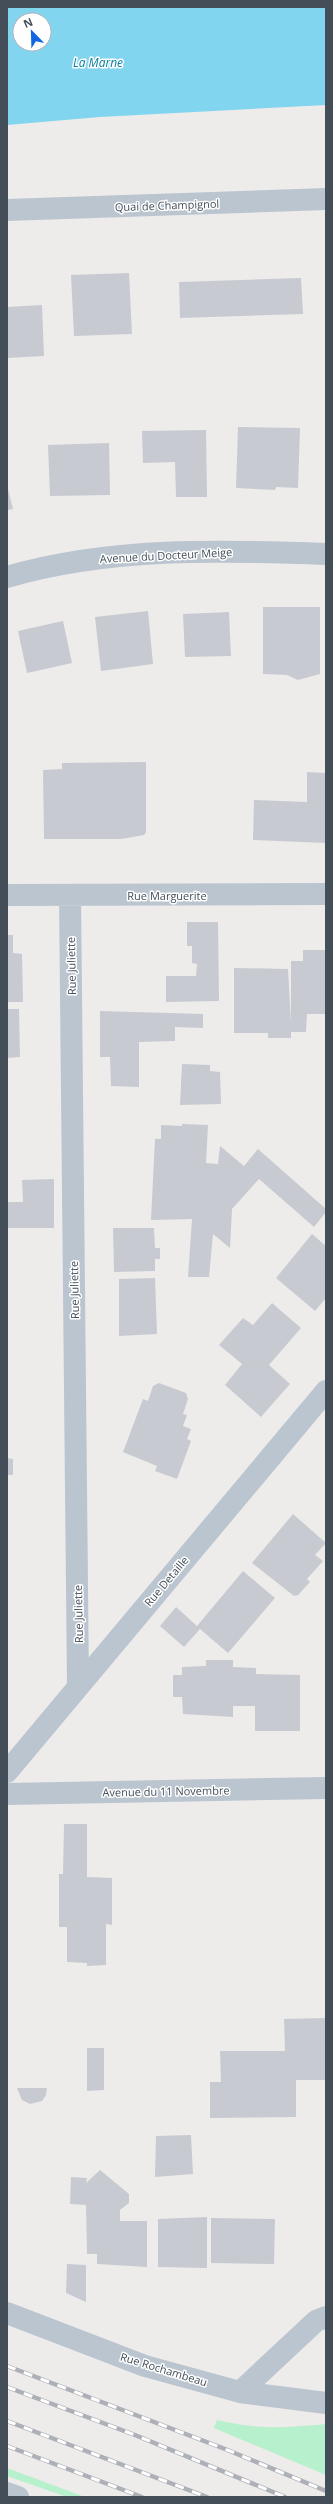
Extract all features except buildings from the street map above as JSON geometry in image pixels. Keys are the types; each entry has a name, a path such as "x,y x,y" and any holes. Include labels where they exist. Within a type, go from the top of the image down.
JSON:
{"street":[{"name":"Quai de Champignol","path":"7,210 326,200"},
{"name":"Avenue du Docteur Meige","path":"7,577 103,557 244,551 326,554"},
{"name":"Rue Marguerite","path":"7,895 326,894"},
{"name":"Rue Juliette","path":"70,895 78,1685"},
{"name":"Rue Detaille","path":"7,1772 78,1685 326,1391"},
{"name":"Avenue du 11 Novembre","path":"7,1794 326,1788"},
{"name":"Rue Rochambeau","path":"7,2313 145,2366 240,2392 326,2403"},
{"path":"240,2392 316,2321 326,2317"},
{"path":"7,2493 18,2497"}],"green space":[{"path":"217,2420 259,2427 326,2424 326,2475 214,2428"},
{"path":"7,2468 85,2497 67,2497 7,2476"}],"water":[{"name":"La Marne","path":"7,7 326,7 326,105 100,117 7,125"}],"railway":[{"path":"7,2366 225,2449 326,2491"},
{"path":"7,2387 135,2435 285,2497"},
{"path":"7,2421 207,2497"},
{"path":"7,2446 142,2497"}]}
